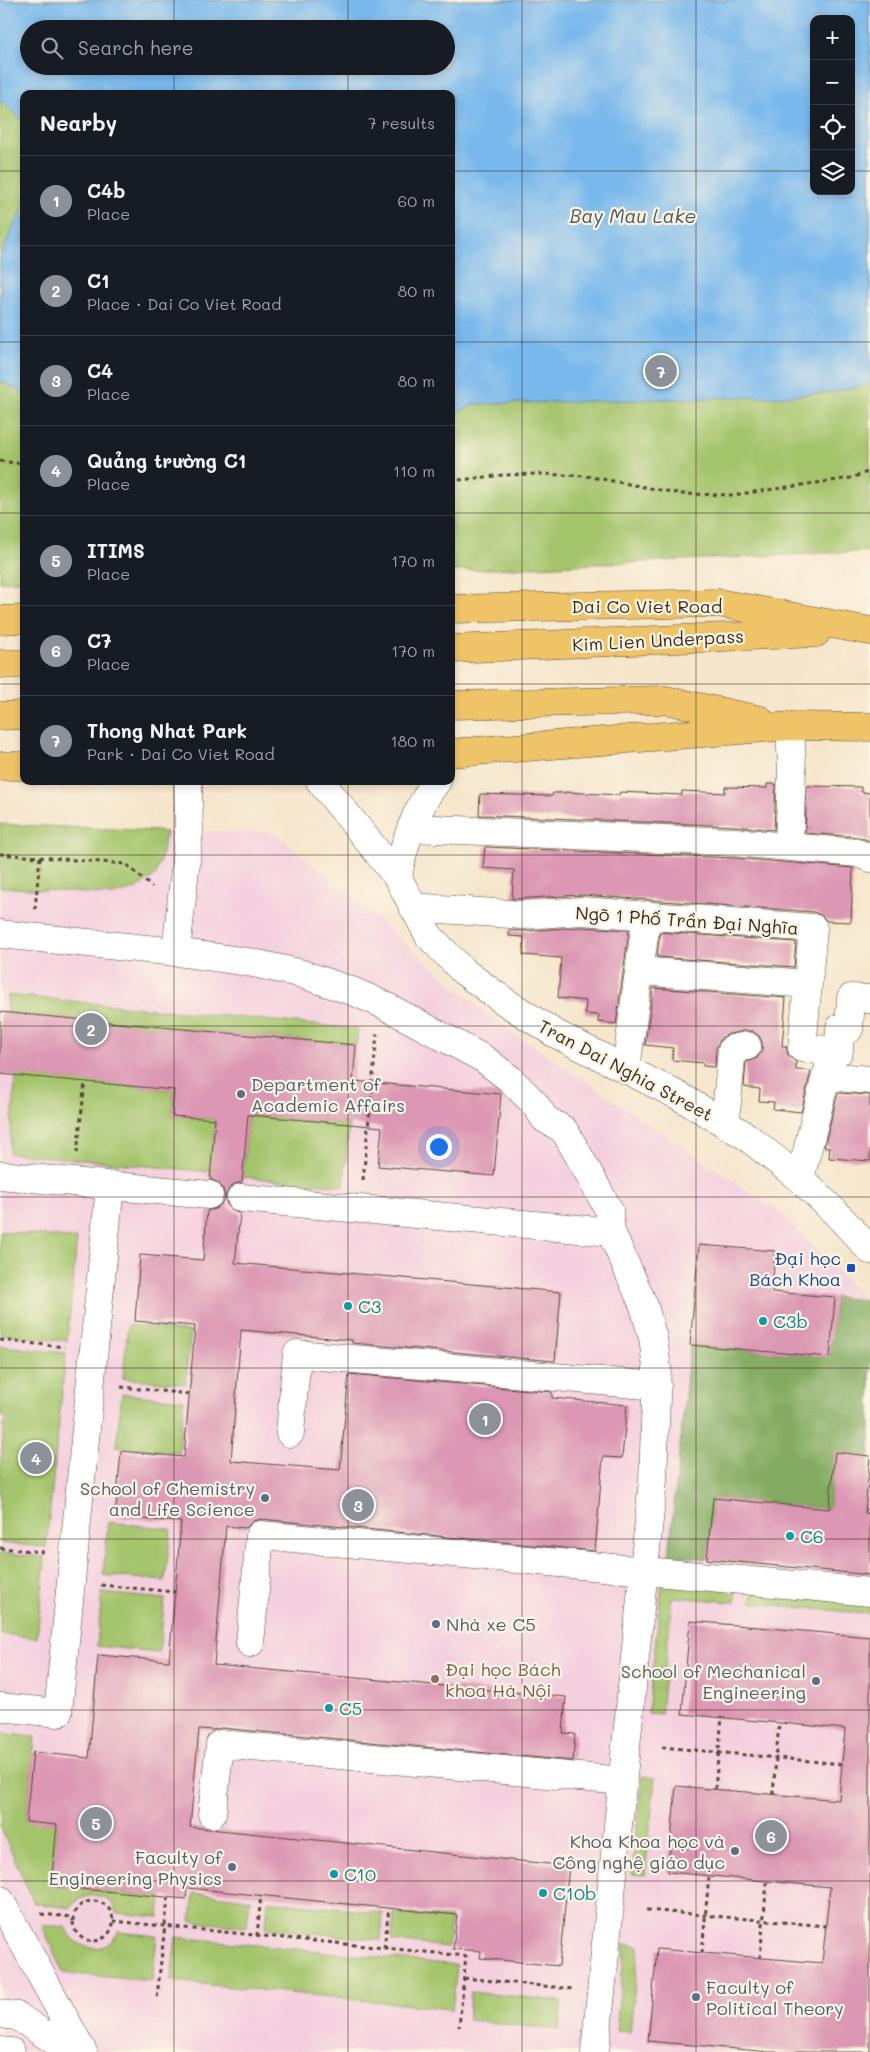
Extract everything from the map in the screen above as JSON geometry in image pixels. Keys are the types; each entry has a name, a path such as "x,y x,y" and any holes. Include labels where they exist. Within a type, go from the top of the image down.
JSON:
{"main road":[{"name":"Dai Co Viet Road","path":"455,609 718,603 868,631"},
{"path":"0,620 20,619"},
{"name":"Kim Lien Underpass","path":"455,649 868,631"},
{"path":"0,664 20,664"},
{"path":"455,705 665,700 790,726"},
{"path":"0,716 20,715"},
{"path":"456,757 790,726 870,727"},
{"path":"0,766 20,766"}],"street":[{"path":"789,846 792,770 790,726"},
{"path":"176,952 190,832 188,785"},
{"name":"Tran Dai Nghia Street","path":"323,785 398,878 429,936 464,971 504,1001 554,1033 679,1096 746,1136 800,1179 836,1213 870,1250"},
{"path":"398,878 400,857 412,828 436,785"},
{"path":"412,828 789,846 858,853 870,858"},
{"name":"Ngõ 1 Phố Trần Đại Nghĩa","path":"413,907 522,915 582,911 813,928 802,1048 828,1063"},
{"path":"626,1070 647,915"},
{"path":"0,934 176,952 248,962 299,974 352,991 380,1004 484,1059 510,1079 534,1104 545,1119 548,1141 593,1220 611,1232 644,1306 653,1338 657,1386 653,1480 595,2052"},
{"path":"639,971 808,984"},
{"path":"800,1179 828,1063 839,1051 840,1028 849,1029 852,998 870,999"},
{"path":"725,1124 732,1048 748,1046"},
{"path":"828,1063 870,1080"},
{"path":"0,1175 209,1195"},
{"path":"0,1707 58,1713 110,1186"},
{"path":"241,1198 611,1232"},
{"path":"290,1433 297,1354 657,1386"},
{"path":"250,1643 260,1535 870,1592"},
{"path":"212,1814 220,1744 623,1781"},
{"path":"0,1900 83,2052"},
{"path":"0,2014 17,2016 71,2052"},
{"path":"0,2051 11,2052"},
{"path":"56,2052 75,2052"}],"path":[{"path":"0,461 20,464"},
{"path":"455,481 503,475 586,476 682,494 732,496 851,478 870,472"},
{"path":"0,854 126,864 180,913"},
{"path":"32,937 40,857"},
{"path":"360,1209 380,1004"},
{"path":"74,1183 85,1082"},
{"path":"0,1340 94,1349"},
{"path":"90,1384 190,1394"},
{"path":"0,1548 73,1555"},
{"path":"71,1582 175,1592"},
{"path":"715,1790 722,1717"},
{"path":"773,1794 779,1723"},
{"path":"662,1747 842,1764"},
{"path":"702,1953 709,1876"},
{"path":"760,1958 767,1882"},
{"path":"257,1936 261,1895"},
{"path":"157,1997 168,1898"},
{"path":"98,1901 109,1908 113,1922 112,1928 104,1938 90,1941 78,1936 72,1924 72,1917 74,1911 84,1902 98,1901"},
{"path":"384,1948 389,1908"},
{"path":"646,1910 826,1926"},
{"path":"38,1914 72,1917"},
{"path":"113,1922 466,1956 459,2027"},
{"path":"464,1978 576,1989"}],"shaded area":[{"name":"Đại học Bách khoa Hà Nội","path":"0,824 166,832 275,832 496,1021 784,1215 870,1305 870,2052 0,2052"}],"green space":[{"name":"Bay Mau Lake","path":"0,0 870,0 870,551 455,571 455,90 20,90 20,581 0,582"},
{"path":"0,824 166,832 155,876 135,889 113,895 0,887"},
{"path":"8,995 358,1029 356,1045 7,1013"},
{"path":"16,1075 174,1090 172,1116 215,1119 211,1172 9,1153"},
{"path":"248,1115 349,1124 344,1186 243,1177"},
{"path":"0,1231 77,1239 67,1341 0,1334"},
{"path":"835,1297 865,1300 870,1305 870,1456 835,1453 829,1509 713,1498 707,1559 669,1554 690,1345 830,1357"},
{"path":"128,1325 191,1332 185,1384 123,1378"},
{"path":"0,1346 66,1353 46,1547 0,1543 0,1470 5,1417 0,1416"},
{"path":"122,1394 184,1400 179,1453 116,1446"},
{"path":"108,1522 171,1529 165,1581 103,1575"},
{"path":"0,1553 45,1557 37,1638 0,1634"},
{"path":"662,1583 736,1590 735,1602 672,1597 661,1714 648,1713"},
{"path":"753,1592 870,1603 870,1614 752,1603"},
{"path":"102,1593 165,1599 159,1652 97,1646"},
{"path":"0,1733 35,1737 26,1821 57,1825 51,1886 161,1897 159,1917 116,1913 113,1905 108,1900 96,1895 82,1898 70,1908 34,1903 0,1826"},
{"path":"642,1776 655,1778 645,1875 632,1874"},
{"path":"194,1893 250,1899 247,1927 191,1921"},
{"path":"268,1901 383,1913 381,1940 266,1928"},
{"path":"394,1913 451,1918 448,1947 392,1941"},
{"path":"42,1925 65,1927 76,1941 83,1946 91,1948 99,1948 106,1945 113,1940 118,1932 157,1936 152,1981 63,1973"},
{"path":"176,1937 457,1965 452,2009 171,1981"},
{"path":"625,1944 639,1946 630,2032 616,2031"},
{"path":"470,1992 562,2001 559,2030 468,2020"}],"water":[{"name":"Bay Mau Lake","path":"0,0 870,0 870,384 833,392 789,396 476,404 455,413 455,90 20,90 20,118 0,101"},
{"path":"20,215 20,391 0,381 0,257"}],"building":[{"path":"767,784 776,784 774,830 735,826 479,815 480,794 552,796 553,793 565,792 619,795 620,792 682,795 682,791 725,793 725,787 767,788"},
{"path":"807,786 861,787 861,792 870,793 870,841 858,837 805,833"},
{"path":"485,847 733,858 853,868 851,922 827,921 821,915 814,912 583,895 512,899 514,870 483,868"},
{"path":"582,927 629,930 616,1024 598,1022 599,1015 585,1014 586,1001 558,998 561,958 523,955 524,937 509,936 509,930 523,931"},
{"path":"660,932 796,942 794,967 657,957"},
{"path":"653,988 786,998 782,1046 786,1046 788,1055 796,1062 796,1070 811,1071 801,1112 773,1109 774,1102 759,1101 760,1089 744,1087 746,1062 757,1058 762,1051 762,1042 759,1036 752,1031 729,1034 721,1038 716,1048 715,1067 703,1066 703,1063 672,1060 673,1048 645,1045"},
{"path":"0,1012 356,1045 353,1081 501,1094 494,1176 378,1166 382,1127 248,1115 242,1182 235,1184 229,1189 225,1197 227,1204 232,1210 240,1214 235,1263 561,1292 555,1361 352,1343 352,1340 241,1330 231,1461 340,1470 349,1374 552,1392 552,1398 627,1405 622,1458 603,1457 595,1551 261,1519 253,1521 246,1528 226,1526 214,1665 566,1697 563,1733 575,1734 573,1761 221,1728 213,1730 199,1729 190,1827 569,1866 559,1966 480,1958 481,1951 453,1949 457,1915 187,1888 186,1899 51,1886 57,1825 26,1822 33,1752 89,1758 98,1655 169,1661 181,1522 115,1517 121,1451 184,1457 195,1326 135,1321 140,1255 203,1260 207,1211 215,1209 221,1204 225,1196 223,1189 218,1183 210,1179 215,1119 172,1116 174,1090 0,1074"},
{"path":"838,1093 870,1095 870,1161 829,1158 830,1147 824,1147"},
{"name":"C3b","path":"699,1245 775,1251 772,1292 835,1297 830,1357 690,1345"},
{"name":"C6","path":"835,1452 870,1456 865,1513 870,1514 870,1575 707,1559 713,1498 829,1509"},
{"path":"690,1621 870,1637 870,2052 770,2052 648,2041 657,1949 822,1963 830,1887 668,1872 676,1786 839,1800 845,1729 682,1714"}],"place":[{"name":"Thong Nhat Park","path":"661,371"},
{"name":"C1","path":"91,1029"},
{"name":"Department of Academic Affairs","path":"241,1094"},
{"name":"Đại học Bách Khoa","path":"851,1268"},
{"name":"C3","path":"348,1306"},
{"name":"C3b","path":"763,1321"},
{"name":"C4b","path":"485,1419"},
{"name":"Quảng trường C1","path":"36,1458"},
{"name":"School of Chemistry and Life Science","path":"265,1498"},
{"name":"C4","path":"358,1505"},
{"name":"C6","path":"790,1536"},
{"name":"Nhà xe C5","path":"436,1624"},
{"name":"Đại học Bách khoa Hà Nội","path":"435,1679"},
{"name":"School of Mechanical Engineering","path":"816,1681"},
{"name":"C5","path":"329,1708"},
{"name":"ITIMS","path":"96,1823"},
{"name":"C7","path":"771,1836"},
{"name":"Khoa Khoa học và Công nghệ giáo dục","path":"735,1851"},
{"name":"Faculty of Engineering Physics","path":"232,1867"},
{"name":"C10","path":"334,1874"},
{"name":"C10b","path":"543,1893"},
{"name":"Faculty of Political Theory","path":"696,1997"}]}
